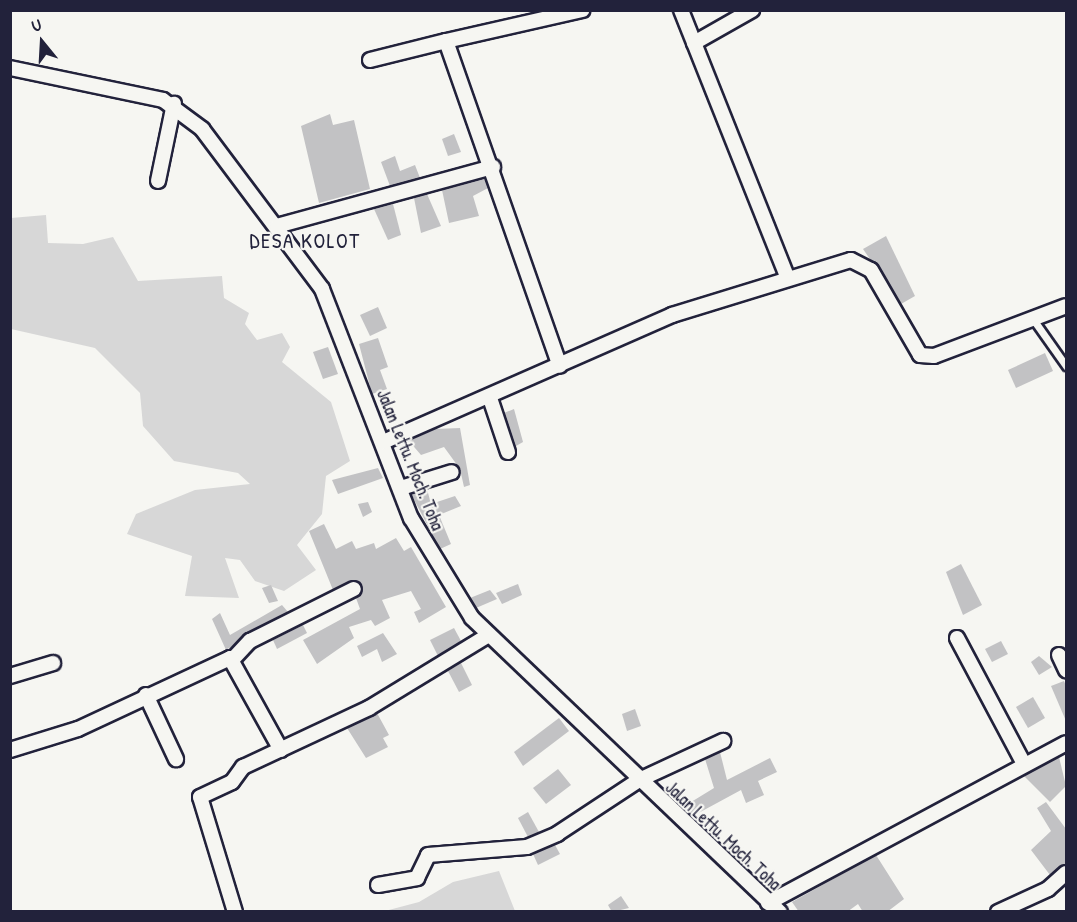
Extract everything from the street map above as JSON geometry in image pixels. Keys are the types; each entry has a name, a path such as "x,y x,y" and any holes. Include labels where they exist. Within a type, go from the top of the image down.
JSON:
{"street":[{"path":"370,60 583,10"},
{"path":"681,10 788,279"},
{"path":"694,43 752,10"},
{"path":"446,41 493,167 560,366"},
{"name":"Jalan Lettu. Moch. Toha","path":"10,68 174,104 202,129 322,289 400,488 428,550 487,636 780,912"},
{"path":"158,182 174,104"},
{"path":"277,226 493,167"},
{"path":"383,442 490,398 672,315 851,260 865,264 912,347 928,357 1035,322 1066,306"},
{"path":"490,398 508,452"},
{"path":"400,488 452,472"},
{"path":"10,750 78,729 146,695 233,659 250,641 354,590"},
{"path":"238,910 200,797 281,750 369,708 487,636"},
{"path":"957,638 1024,764"},
{"path":"1059,655 1066,670"},
{"path":"233,659 281,750"},
{"path":"10,676 53,663"},
{"path":"146,695 176,759"},
{"path":"378,885 417,878 428,855 527,847 557,834 639,780 723,741"},
{"path":"768,903 1066,743"},
{"path":"998,912 1048,889 1066,873"}],"lane":[{"path":"1035,322 1066,366"}],"shaded area":[{"path":"46,215 48,243 83,244 113,237 138,281 222,276 224,298 249,313 245,324 257,340 282,333 290,347 282,362 331,402 350,461 326,476 322,514 297,545 316,570 284,591 255,581 240,560 225,558 239,598 185,596 192,556 127,534 136,514 195,490 250,484 238,473 174,461 143,426 140,393 95,348 11,329 11,218"},
{"path":"499,871 515,911 385,911 419,902 453,882"}],"building":[{"path":"330,114 333,125 354,120 370,189 319,203 301,126"},
{"path":"454,134 461,152 448,156 442,139"},
{"path":"395,156 400,171 415,165 420,178 390,186 381,162"},
{"path":"485,179 488,188 473,196 479,216 449,223 442,190"},
{"path":"427,194 441,226 421,233 414,198"},
{"path":"393,204 401,235 388,240 374,209"},
{"path":"886,236 915,296 901,304 863,249"},
{"path":"378,307 387,328 370,336 360,315"},
{"path":"378,338 388,367 380,370 387,389 372,394 359,344"},
{"path":"328,347 338,374 323,379 313,352"},
{"path":"1045,353 1053,371 1016,388 1008,370"},
{"path":"514,409 523,442 516,446 504,413"},
{"path":"460,428 470,485 464,487 460,469 444,447 421,455 409,441 435,429"},
{"path":"378,468 383,478 338,494 332,480"},
{"path":"427,489 431,504 455,496 461,506 439,515 451,544 440,549 411,494"},
{"path":"368,502 372,512 363,517 358,504"},
{"path":"324,524 336,549 352,541 356,549 374,543 376,549 396,538 404,551 411,547 446,607 419,623 414,612 421,609 411,591 382,600 390,618 375,626 371,620 349,627 354,638 317,664 303,640 360,609 356,598 363,589 354,580 333,590 309,531"},
{"path":"961,564 982,605 963,615 946,572"},
{"path":"518,584 522,595 502,604 496,593"},
{"path":"271,585 278,601 269,603 262,588"},
{"path":"490,590 497,599 476,608 470,598"},
{"path":"282,605 288,612 226,650 212,619 220,613 230,635"},
{"path":"303,625 307,633 277,649 273,640"},
{"path":"454,628 461,641 438,656 430,640"},
{"path":"383,633 397,654 382,662 377,649 362,657 357,646"},
{"path":"1001,641 1008,654 992,662 985,649"},
{"path":"1039,656 1052,667 1039,675 1031,662"},
{"path":"461,663 472,685 459,692 448,671"},
{"path":"1064,681 1066,686 1066,721 1051,686"},
{"path":"1033,697 1045,718 1028,728 1016,707"},
{"path":"635,709 641,726 627,731 622,714"},
{"path":"377,713 389,735 383,738 388,747 366,758 347,728"},
{"path":"559,718 569,731 523,766 514,752"},
{"path":"720,752 727,780 770,758 777,772 758,781 764,795 746,803 741,790 693,816 683,807 714,788 705,759"},
{"path":"1059,757 1066,786 1050,802 1024,776"},
{"path":"558,769 571,785 546,804 533,788"},
{"path":"1046,802 1066,829 1066,864 1050,875 1031,850 1051,831 1037,808"},
{"path":"528,812 539,832 528,837 518,818"},
{"path":"555,845 560,854 538,865 533,854"},
{"path":"876,855 904,899 887,912 863,912 858,904 847,912 799,912 792,902"},
{"path":"621,896 629,908 612,912 608,905"}],"district":[{"name":"DESA KOLOT","path":"305,241"}]}
